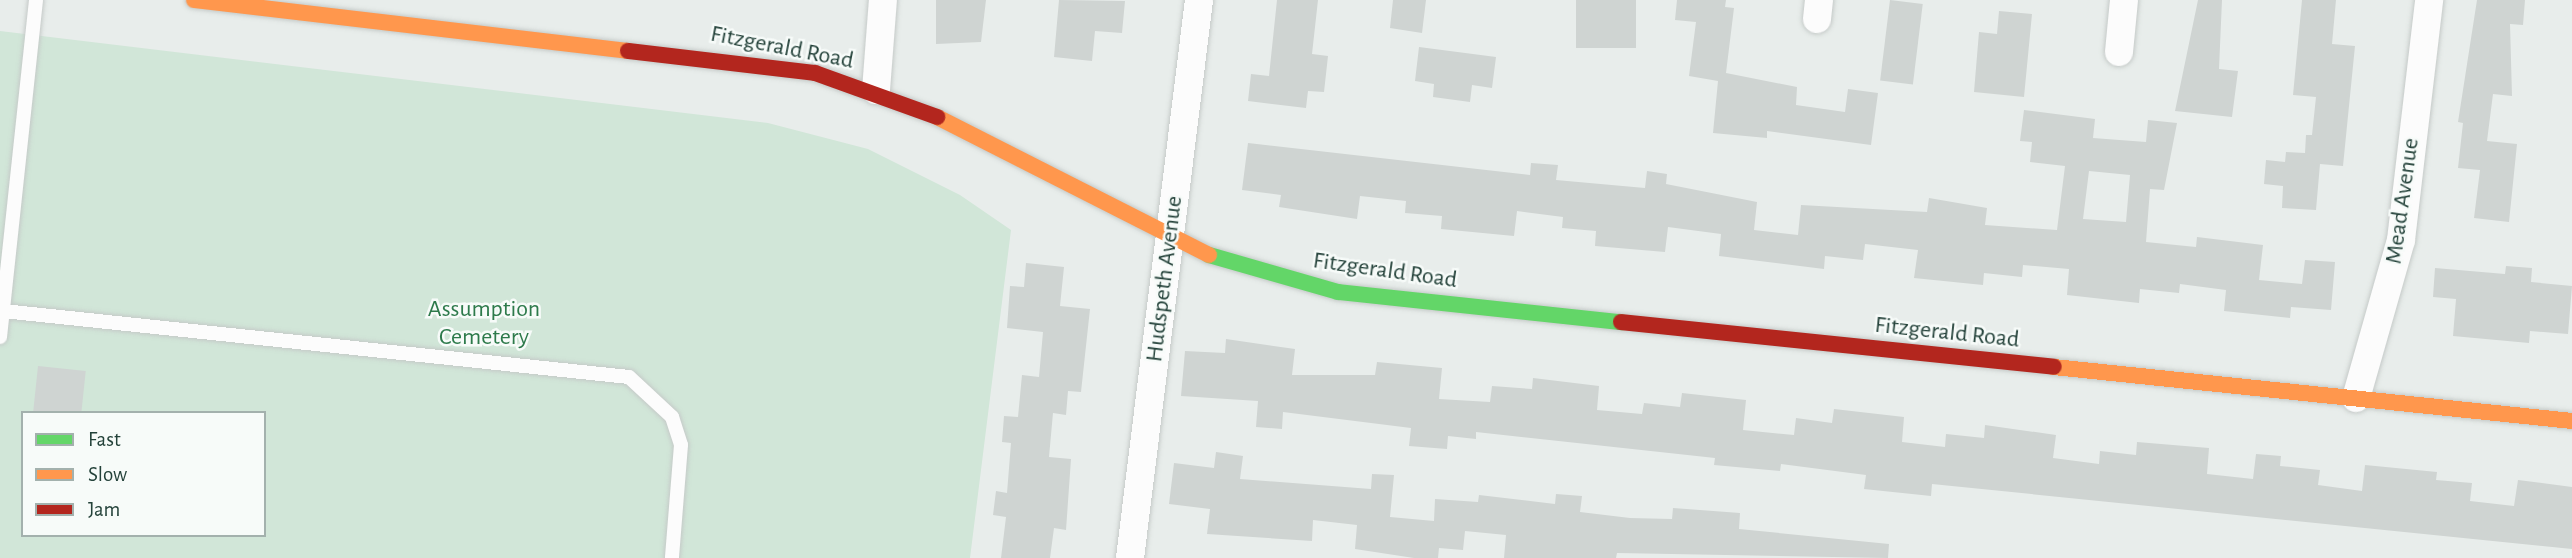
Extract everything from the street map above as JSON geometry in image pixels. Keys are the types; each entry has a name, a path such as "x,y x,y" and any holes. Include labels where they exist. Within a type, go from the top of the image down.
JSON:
{"main road":[{"name":"Fitzgerald Road","path":"194,0 750,60 876,90 1003,149 1170,240 1253,271 1338,292 2572,421"}],"street":[{"path":"876,90 883,0"},
{"name":"Hudspeth Avenue","path":"1130,558 1199,0"},
{"path":"2119,52 2124,0"},
{"name":"Mead Avenue","path":"2356,398 2401,240 2429,0"}],"lane":[{"path":"0,337 36,0"},
{"path":"3,311 629,377 666,409 681,445 672,558"}],"green space":[{"name":"Assumption Cemetery","path":"0,31 768,123 868,149 960,195 1011,230 970,558 0,558"}],"building":[{"path":"936,0 986,0 981,42 936,44"},
{"path":"1059,0 1125,1 1122,33 1095,31 1092,61 1054,57"},
{"path":"1277,0 1318,0 1312,54 1328,56 1324,92 1308,91 1306,108 1248,101 1251,74 1269,76"},
{"path":"1393,0 1426,0 1422,33 1390,28"},
{"path":"1576,0 1636,0 1636,48 1576,48"},
{"path":"1677,0 1726,0 1725,7 1734,8 1726,73 1797,87 1796,105 1845,112 1848,89 1878,93 1871,145 1767,131 1767,138 1713,133 1718,81 1689,76 1696,22 1675,20"},
{"path":"1890,0 1923,4 1913,84 1880,80"},
{"path":"2198,0 2222,0 2219,69 2238,71 2232,117 2175,111"},
{"path":"2302,0 2336,0 2332,44 2355,46 2343,166 2320,164 2316,210 2282,208 2283,186 2264,184 2266,160 2285,162 2286,152 2305,153 2306,135 2312,135 2316,97 2293,95"},
{"path":"2477,0 2525,0 2523,25 2510,24 2512,96 2493,94 2487,141 2517,144 2509,222 2474,218 2480,170 2458,168 2463,123 2458,122"},
{"path":"1999,11 2032,14 2024,97 1974,92 1979,32 1997,34"},
{"path":"1419,47 1496,57 1492,88 1472,85 1470,102 1433,97 1434,84 1415,81"},
{"path":"2024,110 2095,119 2093,138 2146,142 2148,120 2177,123 2164,190 2150,189 2146,242 2196,247 2197,237 2263,245 2259,280 2302,284 2305,260 2335,262 2331,310 2291,307 2290,318 2224,311 2226,290 2180,284 2179,293 2140,289 2139,303 2067,295 2069,269 2023,265 2022,277 1984,273 1983,285 1914,278 1918,250 1865,244 1863,260 1825,256 1824,269 1719,256 1721,234 1668,227 1665,252 1595,246 1596,231 1562,228 1563,217 1517,211 1514,236 1441,229 1442,216 1405,213 1406,201 1360,196 1357,219 1279,207 1281,195 1242,190 1248,143 1530,175 1531,163 1558,165 1556,180 1645,188 1647,171 1667,174 1666,184 1757,202 1754,230 1798,235 1801,205 1927,212 1929,198 1987,208 1985,225 2057,230 2065,166 2030,162 2032,142 2020,141","holes":["2089,171 2130,175 2126,222 2083,219"]},
{"path":"1026,263 1064,267 1060,306 1090,309 1081,392 1068,391 1066,415 1053,413 1049,457 1071,459 1066,530 1054,528 1050,558 1001,558 1006,517 993,515 996,491 1007,493 1011,443 1002,442 1004,416 1018,417 1022,375 1039,377 1043,332 1007,328 1010,286 1024,287"},
{"path":"2506,266 2532,268 2531,282 2572,286 2568,334 2530,331 2529,343 2453,336 2456,299 2433,297 2435,268 2505,274"},
{"path":"1226,339 1295,349 1292,375 1375,375 1377,362 1442,368 1439,399 1490,402 1492,386 1532,389 1533,378 1599,386 1597,410 1642,414 1644,403 1680,407 1682,393 1746,400 1743,430 1794,435 1796,418 1832,423 1834,409 1904,417 1902,442 1945,447 1946,434 1984,438 1985,425 2056,435 2053,458 2099,464 2100,451 2136,455 2137,442 2209,448 2207,474 2253,479 2256,454 2281,456 2280,466 2320,470 2318,485 2362,491 2365,465 2437,472 2436,480 2472,483 2470,501 2514,506 2518,480 2572,487 2572,549 1932,484 1931,496 1864,489 1866,475 1781,464 1780,471 1714,465 1715,458 1476,432 1476,439 1448,436 1447,449 1409,446 1411,428 1283,412 1282,429 1256,427 1258,401 1181,396 1185,351 1225,353"},
{"path":"38,366 86,371 82,411 33,411"},
{"path":"1216,452 1243,456 1240,479 1371,489 1372,474 1394,475 1390,517 1434,521 1435,499 1478,502 1479,495 1555,504 1556,494 1582,496 1580,512 1630,518 1672,519 1673,508 1740,513 1739,529 1889,544 1888,558 1617,553 1616,558 1504,558 1506,535 1465,531 1463,550 1439,548 1438,558 1414,558 1355,549 1357,525 1313,520 1312,541 1207,534 1210,509 1169,504 1174,463 1214,468"}],"traffic: fast":[{"path":"1209,255 1338,292 1621,322"}],"traffic: slow":[{"path":"194,0 628,51"},
{"path":"937,117 1209,255"},
{"path":"2054,367 2572,421"}],"traffic: jam":[{"path":"628,51 815,73 937,117"},
{"path":"1621,322 2054,367"}]}
